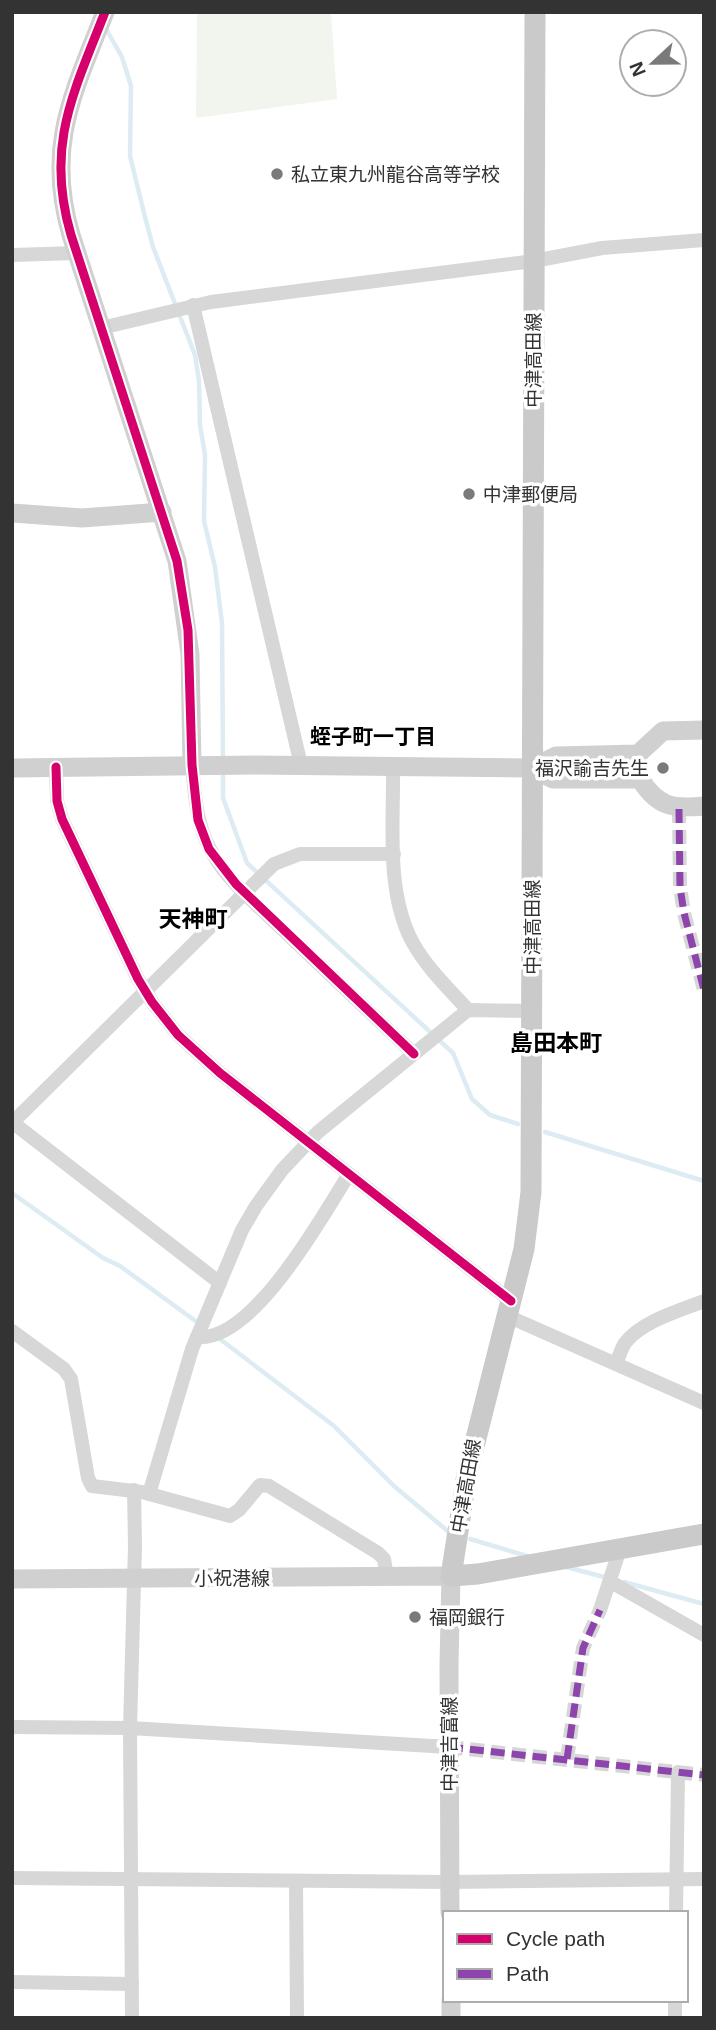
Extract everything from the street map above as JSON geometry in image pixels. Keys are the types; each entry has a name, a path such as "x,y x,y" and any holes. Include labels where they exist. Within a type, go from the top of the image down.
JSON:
{"main road":[{"name":"中津高田線","path":"452,1576 470,1461 524,1249 529,1213 535,12"},
{"path":"452,1576 704,1534"}],"street":[{"path":"105,12 70,103 61,139 61,189 66,218 177,561 188,630 192,765 195,804 201,831 215,859 243,892 414,1054"},
{"path":"102,328 191,306 534,261 602,248 704,240"},
{"path":"12,255 77,253"},
{"path":"191,306 300,765"},
{"path":"12,513 82,518 162,512"},
{"path":"12,768 300,765 533,768 556,756 638,754 663,730 704,730"},
{"path":"393,766 396,894 407,931 428,964 468,1010"},
{"path":"56,767 57,801 62,819 144,990 165,1020 189,1046 349,1174 509,1308 616,1364 704,1403"},
{"path":"533,768 552,779 640,779 652,797 679,809 704,806"},
{"path":"220,1283 12,1123 274,864 290,856 309,853 394,854"},
{"path":"149,1494 197,1337 242,1230 282,1170 308,1141 468,1010 532,1011"},
{"path":"197,1337 209,1337 230,1327 269,1293 292,1264 349,1174"},
{"path":"616,1364 624,1346 638,1333 704,1301"},
{"path":"12,1331 64,1369 71,1379 89,1482 98,1488 134,1490 230,1516 239,1510 256,1488 260,1485 269,1486 378,1553 384,1559 387,1577"},
{"path":"132,2018 130,1728 135,1579 134,1490"},
{"path":"600,1610 620,1549"},
{"name":"小祝港線","path":"12,1579 452,1576"},
{"name":"中津吉富線","path":"450,1911 452,1576"},
{"path":"611,1582 704,1635"},
{"path":"12,1727 130,1728 449,1747"},
{"path":"676,1911 678,1773"},
{"path":"12,1878 450,1882 704,1879"},
{"path":"296,1881 297,2018"},
{"path":"12,1982 132,1984"}],"shaded area":[{"path":"197,12 331,12 337,99 196,118"}],"waterway":[{"path":"106,29 122,57 131,86 130,156 153,247 195,355 205,455 204,521 215,567 222,623 223,761"},
{"path":"223,769 223,798 247,863 453,1053 472,1099 490,1115 518,1124"},
{"path":"545,1132 704,1181"},
{"path":"12,1193 201,1325"},
{"path":"216,1336 334,1426 394,1486 450,1533"},
{"path":"470,1539 527,1556"},
{"path":"566,1567 608,1578"},
{"path":"624,1582 704,1604"}],"tunnel":[{"path":"679,809 680,887 704,990"},
{"path":"567,1759 583,1648 600,1610"},
{"path":"449,1747 704,1775"}],"marked path":[{"path":"679,809 680,887 704,990"},
{"path":"567,1759 583,1648 600,1610"},
{"path":"449,1747 704,1775"}],"cycle path":[{"path":"105,12 73,95 66,121 61,174 64,203 71,235 177,561 188,630 192,765 198,820 209,849 236,884 414,1054"},
{"path":"56,767 57,801 62,819 138,979 178,1035 220,1073 511,1301"}],"place":[{"name":"私立東九州龍谷高等学校","path":"277,174"},
{"name":"中津郵便局","path":"469,494"},
{"name":"福沢諭吉先生","path":"663,768"},
{"name":"福岡銀行","path":"415,1617"}],"district":[{"name":"蛭子町一丁目","path":"373,736"},
{"name":"天神町","path":"193,919"},
{"name":"島田本町","path":"556,1043"}]}
